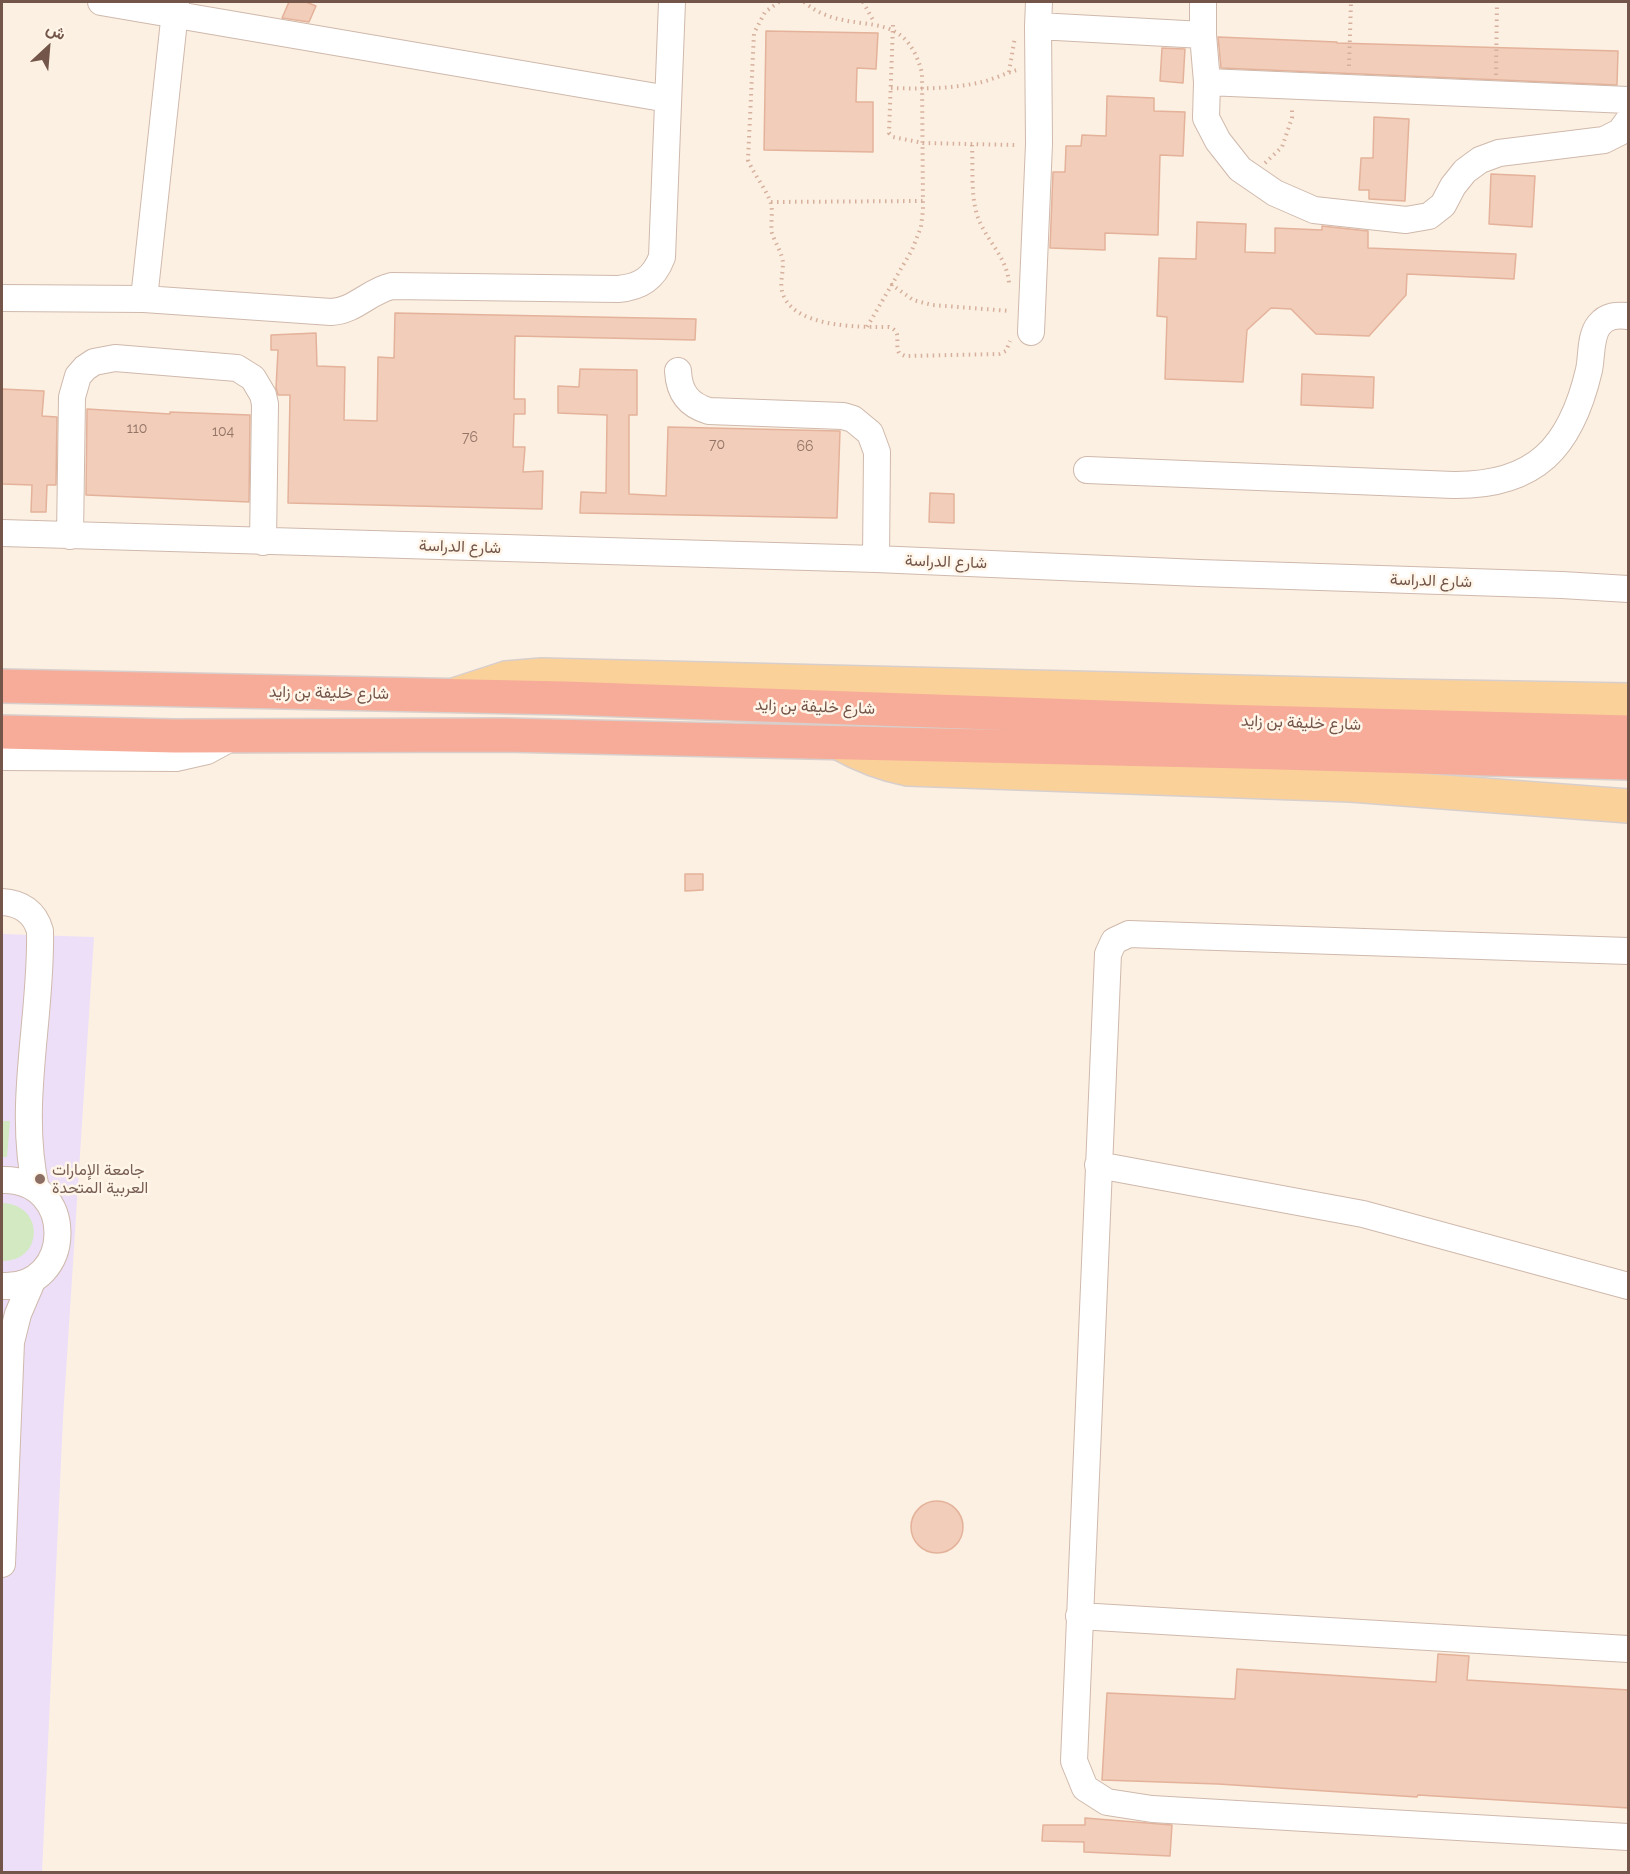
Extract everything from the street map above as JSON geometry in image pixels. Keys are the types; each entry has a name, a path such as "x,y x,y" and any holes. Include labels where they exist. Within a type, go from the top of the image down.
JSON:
{"highway":[{"name":"شارع خليفة بن زايد","path":"2,686 456,695 1629,732"},
{"name":"شارع خليفة بن زايد","path":"2,732 236,736 505,735 1629,763"}],"main road":[{"path":"456,695 506,678 542,675 1629,700"},
{"path":"839,743 868,758 908,769 1351,785 1629,806"}],"street":[{"path":"101,2 175,8 668,99"},
{"path":"2,298 144,299 336,312 352,307 372,293 392,286 618,289 641,284 658,268 662,256 672,2"},
{"path":"1203,2 1207,82 1206,118 1218,141 1240,169 1251,177 1275,193 1314,210 1406,220 1429,216 1443,205 1464,171 1480,160 1499,153 1604,140 1620,132 1629,121"},
{"path":"144,299 175,8"},
{"path":"1018,327 1039,144 1039,14 1203,35"},
{"path":"1207,82 1629,100"},
{"path":"1087,470 1452,485 1478,485 1503,480 1527,470 1548,455 1564,436 1580,401 1590,367 1596,331 1610,316 1629,316"},
{"path":"70,536 74,386 78,376 94,362 115,358 227,366 245,372 253,378 263,395 265,404 263,542"},
{"path":"678,371 678,382 682,392 698,408 709,411 843,416 862,425 870,433 878,452 876,559"},
{"name":"شارع الدراسة","path":"2,533 876,559 1199,573 1574,585 1629,589"},
{"path":"2,757 176,758 207,751 236,736"},
{"path":"2,902 18,904 26,909 33,915 40,931 27,1129 36,1189"},
{"path":"1629,951 1128,934 1114,941 1108,954 1074,1761 1084,1788 1107,1802 1152,1809 1629,1837"},
{"path":"1098,1165 1363,1214 1629,1286"},
{"path":"2,1180 23,1182 46,1198 58,1222 59,1235 52,1260 44,1270 33,1279 21,1284 2,1286"},
{"path":"2,1564 11,1341 20,1307 33,1279"},
{"path":"1079,1616 1629,1649"}],"path":[{"path":"779,2 765,12 754,33 748,160 754,175 771,202 773,234 779,245 783,261 782,291 791,306 803,316 834,325 895,329 898,334 899,353 905,356 999,354 1006,351 1018,327 1011,311 1010,301"},
{"path":"804,2 820,13 847,20 879,20 893,26 910,40 918,56 922,73 923,201 921,227 912,250 867,327"},
{"path":"863,2 873,20"},
{"path":"1348,88 1351,2"},
{"path":"1496,94 1497,2"},
{"path":"893,26 890,133 893,137 922,143 1039,144"},
{"path":"891,88 922,89 986,81 1020,69 1038,68"},
{"path":"1251,177 1282,147 1292,118 1293,86"},
{"path":"972,145 976,210 1008,272 1010,291"},
{"path":"771,202 923,201"},
{"path":"891,284 914,300 932,305 1011,311"}],"shaded area":[{"name":"جامعة الإمارات العربية المتحدة","path":"2,934 94,937 63,1418 42,1872 2,1872"}],"green space":[{"path":"2,1121 10,1121 7,1157 2,1157"},
{"path":"2,1203 16,1206 26,1213 32,1222 34,1233 32,1243 26,1252 16,1259 2,1261"}],"building":[{"path":"289,2 306,2 316,6 309,22 282,18"},
{"path":"766,31 878,33 876,69 857,68 856,102 873,102 873,152 764,150"},
{"path":"1218,37 1337,43 1618,51 1617,85 1221,68"},
{"path":"1162,48 1185,49 1183,83 1160,81"},
{"path":"1107,96 1154,98 1154,111 1185,112 1183,156 1160,155 1158,235 1105,233 1105,250 1050,248 1053,172 1065,172 1066,146 1081,146 1082,135 1106,136"},
{"path":"1374,117 1409,119 1405,201 1369,199 1369,190 1359,190 1361,158 1373,158"},
{"path":"1491,174 1535,176 1532,227 1489,224"},
{"path":"1197,222 1246,224 1245,252 1275,253 1275,228 1322,230 1322,226 1368,231 1368,248 1516,254 1514,279 1407,274 1406,295 1369,336 1316,334 1291,309 1271,308 1247,330 1243,382 1165,379 1167,317 1157,316 1159,258 1196,259"},
{"path":"395,313 696,319 695,340 515,336 514,399 525,399 525,414 514,414 513,447 525,447 523,472 543,471 542,509 288,503 290,395 278,395 276,388 278,350 271,350 271,335 316,333 317,366 345,367 344,420 377,421 378,357 394,358"},
{"path":"580,369 637,370 637,415 629,415 629,494 666,496 668,427 840,431 837,518 580,513 581,492 606,493 607,415 558,413 558,386 579,387"},
{"path":"1302,374 1374,377 1373,408 1301,405"},
{"path":"2,389 44,391 42,416 57,417 56,485 47,485 46,512 31,512 32,485 2,484"},
{"path":"87,409 170,414 170,412 250,415 249,502 86,495"},
{"path":"930,493 954,494 954,523 929,522"},
{"path":"685,874 703,874 703,890 685,891"},
{"path":"937,1501 951,1505 959,1513 963,1527 959,1541 951,1549 937,1553 923,1549 915,1541 911,1527 915,1513 923,1505"},
{"path":"1438,1654 1469,1656 1467,1680 1629,1690 1629,1808 1218,1784 1102,1780 1107,1693 1235,1699 1237,1669 1436,1682"},
{"path":"1085,1818 1172,1825 1170,1856 1084,1852 1084,1842 1042,1841 1043,1825 1085,1825"}],"place":[{"name":"جامعة الإمارات العربية المتحدة","path":"40,1179"}]}
